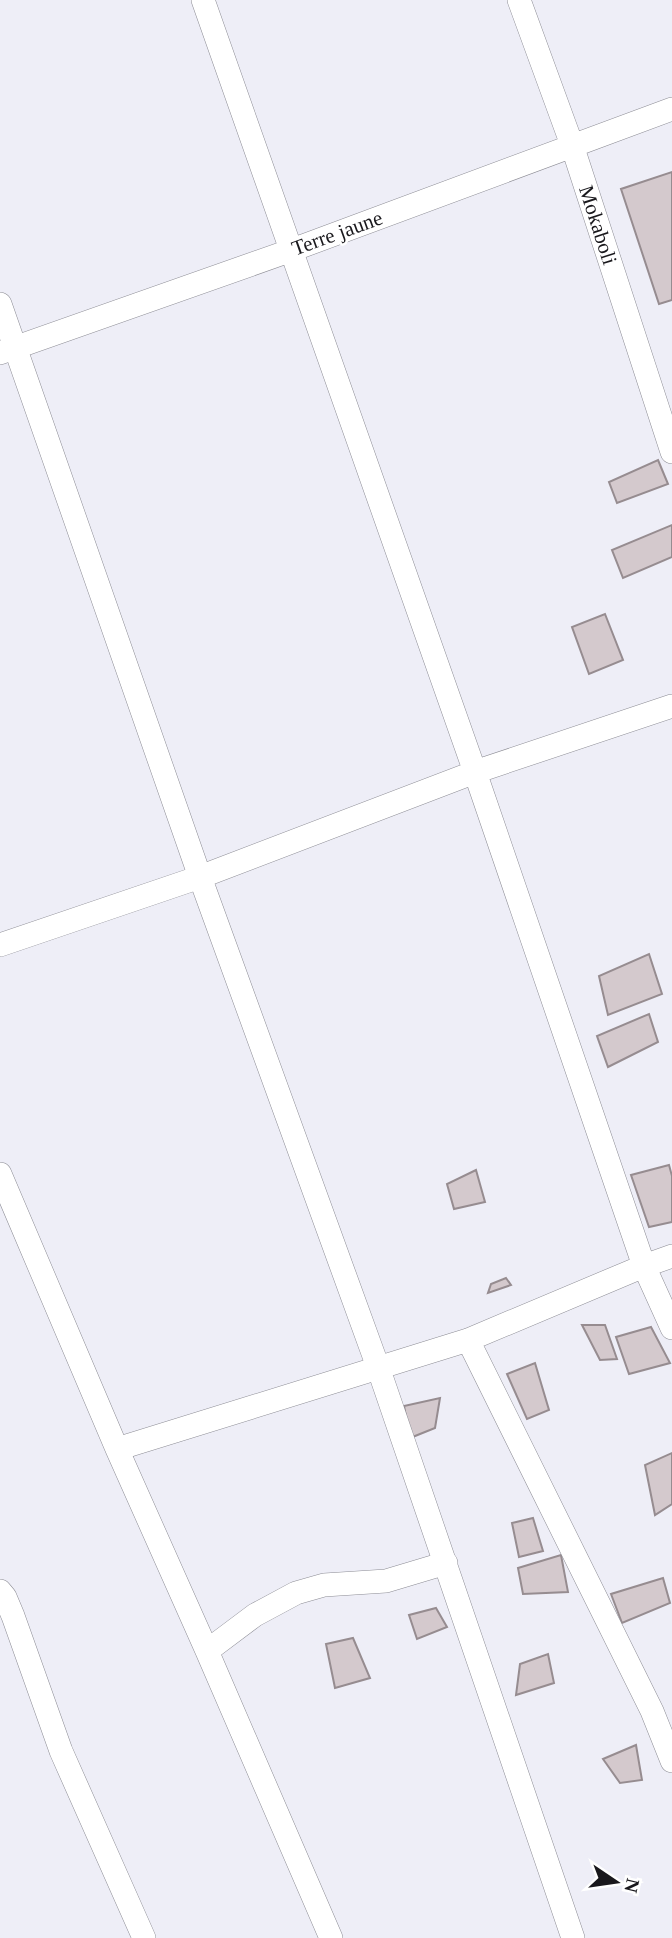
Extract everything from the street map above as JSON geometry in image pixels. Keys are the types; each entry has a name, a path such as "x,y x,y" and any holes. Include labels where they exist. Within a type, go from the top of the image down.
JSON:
{"street":[{"path":"203,0 475,772 643,1266 672,1328"},
{"name":"Mokaboli","path":"519,0 572,145 672,452"},
{"name":"Terre jaune","path":"8,350 292,250 672,108"},
{"path":"0,304 8,350 378,1367 573,1938"},
{"path":"0,945 200,877 475,772 672,706"},
{"path":"2,1184 331,1938"},
{"path":"117,1449 468,1340 672,1256"},
{"path":"468,1340 652,1711 672,1761"},
{"path":"207,1651 255,1615 296,1593 324,1585 386,1581 446,1563"},
{"path":"0,1591 13,1616 61,1751 144,1938"}],"building":[{"path":"672,172 672,300 659,304 621,189"},
{"path":"658,460 668,484 617,503 609,482"},
{"path":"672,525 672,557 623,578 612,550"},
{"path":"605,614 623,660 589,674 572,627"},
{"path":"649,954 662,994 608,1015 599,976"},
{"path":"649,1014 658,1042 608,1067 597,1036"},
{"path":"669,1165 672,1176 672,1222 649,1227 631,1175"},
{"path":"476,1170 485,1202 454,1209 447,1184"},
{"path":"506,1278 511,1285 488,1293 491,1284"},
{"path":"582,1325 605,1325 617,1359 600,1360"},
{"path":"651,1327 670,1363 629,1374 616,1337"},
{"path":"535,1363 549,1410 527,1419 507,1374"},
{"path":"440,1398 435,1428 410,1438 404,1406"},
{"path":"672,1453 672,1504 655,1515 645,1465"},
{"path":"533,1518 543,1551 519,1557 512,1523"},
{"path":"561,1555 568,1592 523,1594 518,1568"},
{"path":"663,1578 670,1603 622,1623 611,1594"},
{"path":"436,1608 447,1627 417,1639 409,1615"},
{"path":"353,1638 370,1678 335,1688 326,1644"},
{"path":"548,1654 554,1683 516,1695 520,1664"},
{"path":"636,1745 642,1780 620,1783 603,1759"}]}
